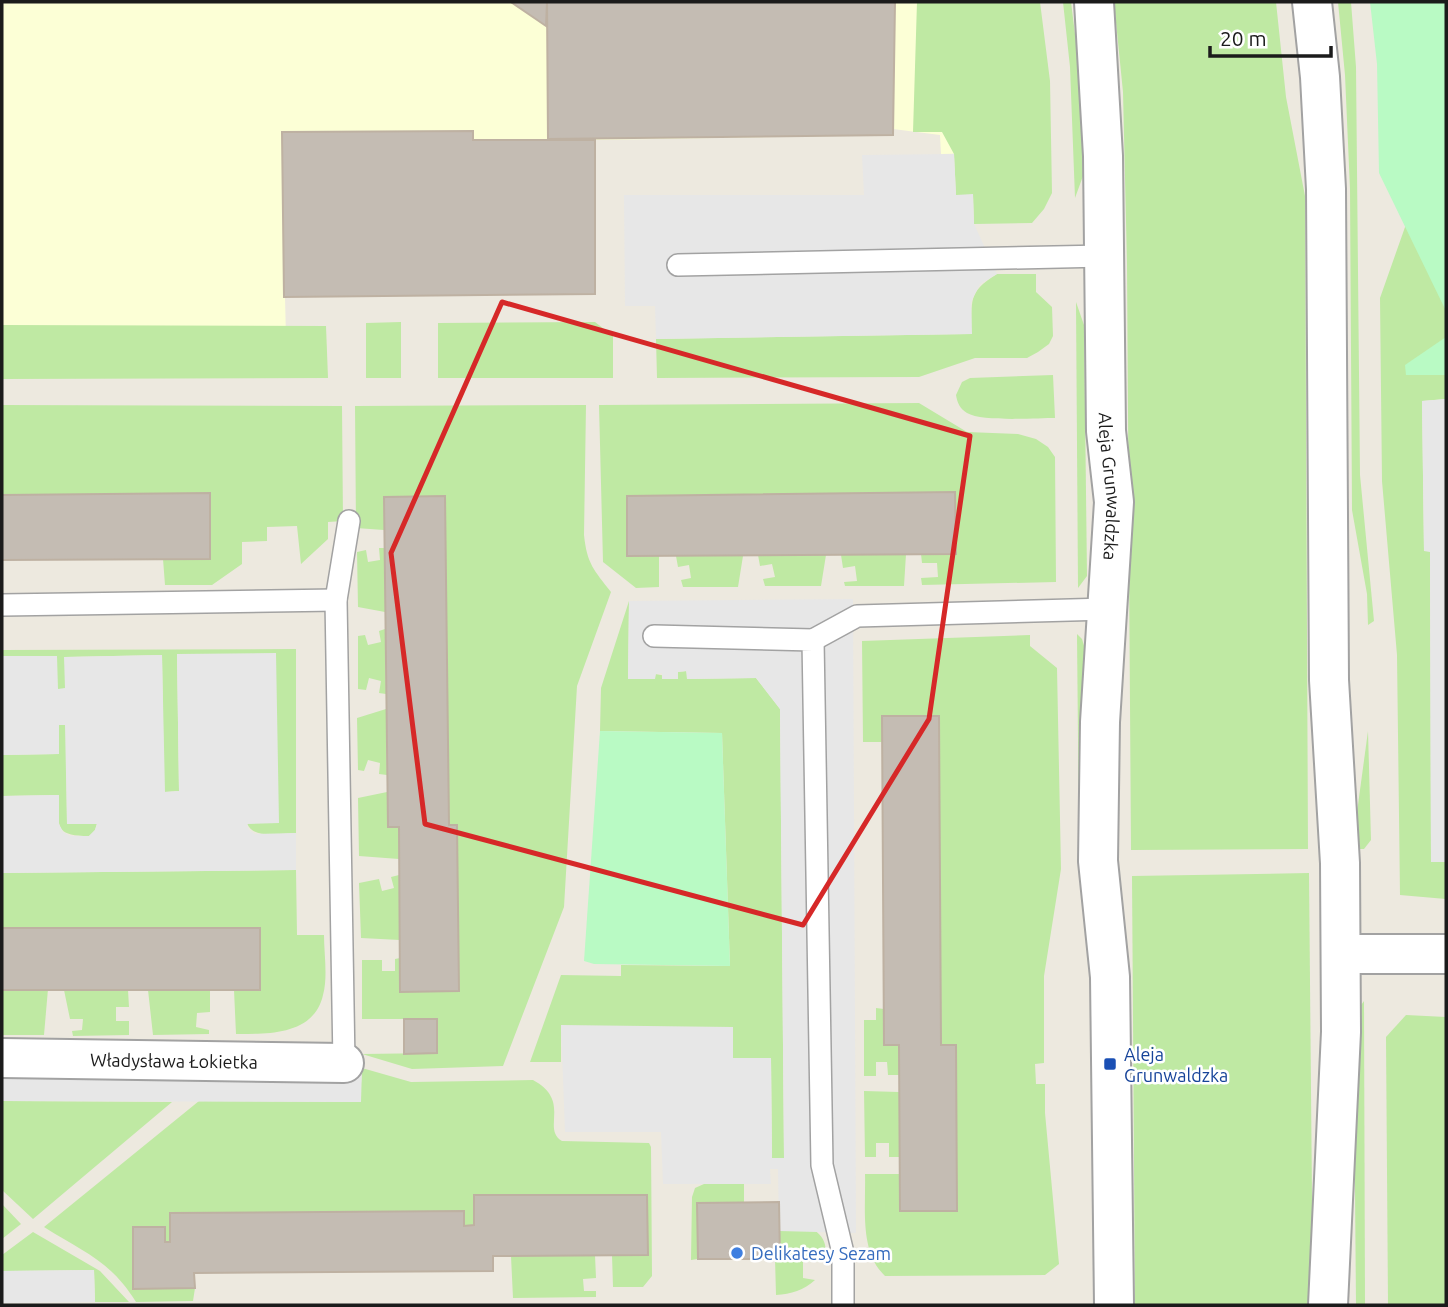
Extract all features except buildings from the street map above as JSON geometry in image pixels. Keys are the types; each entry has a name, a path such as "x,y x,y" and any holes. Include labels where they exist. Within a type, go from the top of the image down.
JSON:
{"street":[{"name":"Aleja Grunwaldzka","path":"1094,2 1103,156 1106,431 1114,502 1100,722 1098,861 1110,977 1114,1305"},
{"path":"1312,2 1326,189 1329,680 1339,849 1341,1032 1328,1305"},
{"path":"1340,954 1446,954"},
{"name":"Władysława Łokietka","path":"2,1058 344,1063"}],"lane":[{"path":"678,265 1105,256"},
{"path":"344,1063 336,600 349,521"},
{"path":"2,605 336,600"},
{"path":"654,636 813,640 857,616 1107,609"},
{"path":"813,640 822,1165 843,1253 843,1305"}],"highlighted area":[{"path":"502,302 970,436 929,719 803,925 425,824 391,553"}],"shaded area":[{"path":"2,2 986,2 993,153 941,154 940,135 893,129 893,135 595,140 595,294 285,297 286,338 2,339"},
{"path":"954,154 956,195 973,194 974,224 997,274 980,284 971,302 972,334 656,339 655,306 625,306 624,195 864,195 862,155"},
{"path":"1446,399 1446,862 1431,862 1430,552 1424,551 1422,401"},
{"path":"853,599 856,1233 779,1231 778,1169 770,1169 771,1184 663,1184 661,1132 565,1132 561,1025 733,1027 733,1058 771,1058 772,1158 784,1158 780,709 756,678 687,679 686,671 678,672 678,679 662,679 662,673 656,674 655,679 628,679 629,601"},
{"path":"276,653 279,823 247,824 249,830 255,834 296,833 296,870 2,873 2,796 59,795 59,824 63,832 70,836 89,836 97,824 67,824 65,725 59,725 59,754 2,755 2,656 57,656 58,689 65,688 64,657 162,655 165,792 179,791 177,654"},
{"path":"362,1068 361,1102 2,1101 2,1072"},
{"path":"94,1270 95,1302 2,1303 2,1271"}],"green space":[{"path":"917,2 1040,2 1050,81 1052,193 1044,209 1032,223 974,224 973,195 956,195 954,154 942,132 913,132"},
{"path":"1063,2 1071,2 1079,66 1083,176 1075,198 1070,67"},
{"path":"1114,2 1276,2 1286,97 1305,196 1308,849 1131,850 1127,264 1123,92"},
{"path":"1338,2 1351,2 1356,67 1360,475 1374,621 1368,625 1367,594 1352,510 1350,189 1345,75"},
{"path":"1370,2 1446,2 1446,311 1379,173 1377,64"},
{"path":"1446,111 1446,399 1422,401 1424,551 1430,551 1431,861 1446,862 1446,899 1400,895 1397,655 1382,481 1380,298"},
{"path":"997,274 1036,274 1036,292 1052,307 1053,336 1049,344 1027,358 975,358 919,377 657,378 656,339 971,334 973,299 980,287"},
{"path":"1076,302 1084,325 1087,576 1078,588"},
{"path":"401,322 401,378 366,378 366,323"},
{"path":"595,322 613,336 613,378 438,378 438,323"},
{"path":"2,325 326,326 328,378 2,379"},
{"path":"1446,337 1446,375 1406,375 1405,365"},
{"path":"1053,375 1055,418 996,419 974,416 962,409 956,398 962,382 970,378"},
{"path":"919,403 967,432 1018,434 1036,439 1048,447 1055,457 1056,582 922,585 921,578 938,577 937,563 922,563 921,554 956,553 955,492 627,496 627,556 659,556 659,587 636,588 603,562 599,405"},
{"path":"2,405 342,406 343,521 328,522 328,539 301,564 297,526 267,527 267,541 242,542 242,564 212,585 165,585 163,559 210,558 210,494 2,495"},
{"path":"586,405 584,535 592,566 611,592 577,686 564,907 503,1066 412,1069 362,1054 437,1053 437,1019 362,1019 362,960 382,960 382,971 395,971 395,959 400,958 401,992 459,991 457,826 449,825 445,496 384,497 384,530 356,528 355,406"},
{"path":"379,548 385,548 385,612 358,607 357,552 366,550 368,562 380,560"},
{"path":"906,554 904,586 845,586 844,582 857,581 855,566 843,568 841,555"},
{"path":"758,555 826,555 821,586 765,586 763,579 775,577 772,564 760,566"},
{"path":"676,556 743,556 738,587 683,587 681,580 691,578 689,565 678,567"},
{"path":"629,601 628,679 655,679 655,674 678,678 678,672 687,671 687,679 756,678 780,709 784,1158 772,1159 771,1058 733,1058 561,1025 561,1062 530,1062 561,975 621,976 621,965 730,966 722,733 600,731 601,688"},
{"path":"385,629 386,694 379,693 381,681 369,678 366,690 358,689 358,636 365,635 368,645 381,642 379,631"},
{"path":"1077,634 1085,649 1087,848 1079,845"},
{"path":"1030,635 1030,646 1057,668 1061,869 1044,976 1044,1063 1035,1064 1036,1084 1045,1084 1045,1113 1059,1264 1045,1275 885,1276 871,1254 868,1242 865,1174 899,1174 900,1211 956,1210 956,1045 941,1045 939,717 882,716 882,742 863,742 862,641"},
{"path":"296,649 296,833 275,834 255,832 247,823 278,823 177,654 179,791 164,792 162,655 65,657 65,689 57,689 57,656 2,656 2,650"},
{"path":"386,709 387,775 379,774 380,763 368,760 364,771 358,770 357,718"},
{"path":"59,725 66,725 67,824 97,823 89,836 69,834 60,827 58,795 2,796 2,755 59,754"},
{"path":"600,731 722,733 730,966 594,964 584,961"},
{"path":"1368,731 1371,840 1364,849 1352,849"},
{"path":"387,792 388,827 399,827 399,859 359,856 358,798"},
{"path":"296,870 297,935 324,935 326,973 318,1008 310,1018 288,1030 236,1034 234,990 260,990 260,928 2,928 2,873"},
{"path":"1309,873 1313,1305 1135,1305 1132,876"},
{"path":"399,875 400,940 361,938 359,883 379,879 382,891 394,888 391,877"},
{"path":"48,989 44,1035 2,1035 2,990"},
{"path":"64,990 128,990 129,1007 116,1007 116,1021 129,1021 129,1035 73,1036 72,1031 82,1030 83,1019 70,1019"},
{"path":"148,990 210,990 210,1012 197,1013 196,1027 209,1030 209,1034 153,1035"},
{"path":"1364,1001 1365,1305 1356,1305 1354,1071 1359,1008"},
{"path":"876,1008 884,1009 884,1045 899,1045 899,1075 888,1075 887,1062 876,1062 876,1076 864,1076 864,1020 876,1020"},
{"path":"1406,1015 1446,1017 1446,1305 1388,1305 1386,1037"},
{"path":"362,1068 411,1082 533,1080 545,1088 551,1097 554,1105 554,1129 556,1136 562,1141 649,1143 652,1276 643,1287 613,1287 612,1255 648,1255 647,1195 474,1195 474,1225 464,1226 464,1211 171,1213 170,1242 165,1242 165,1227 133,1227 133,1288 195,1288 193,1301 136,1302 106,1266 44,1227 199,1101 360,1102"},
{"path":"864,1091 899,1092 899,1157 889,1157 889,1143 876,1143 876,1157 865,1157"},
{"path":"2,1101 172,1102 33,1219 2,1190"},
{"path":"704,1184 744,1184 744,1203 697,1203 698,1259 691,1260 692,1197 695,1188"},
{"path":"2,1204 21,1224 2,1239"},
{"path":"814,1230 823,1240 825,1257 823,1262 803,1261 803,1278 815,1280 797,1291 776,1295 775,1258 779,1231"},
{"path":"33,1232 100,1271 129,1302 95,1302 94,1270 2,1271 2,1255"},
{"path":"595,1255 596,1278 583,1279 584,1291 596,1291 596,1297 513,1298 511,1256"}],"place":[{"name":"Aleja Grunwaldzka","path":"1110,1064"},
{"name":"Delikatesy Sezam","path":"737,1253"}]}
